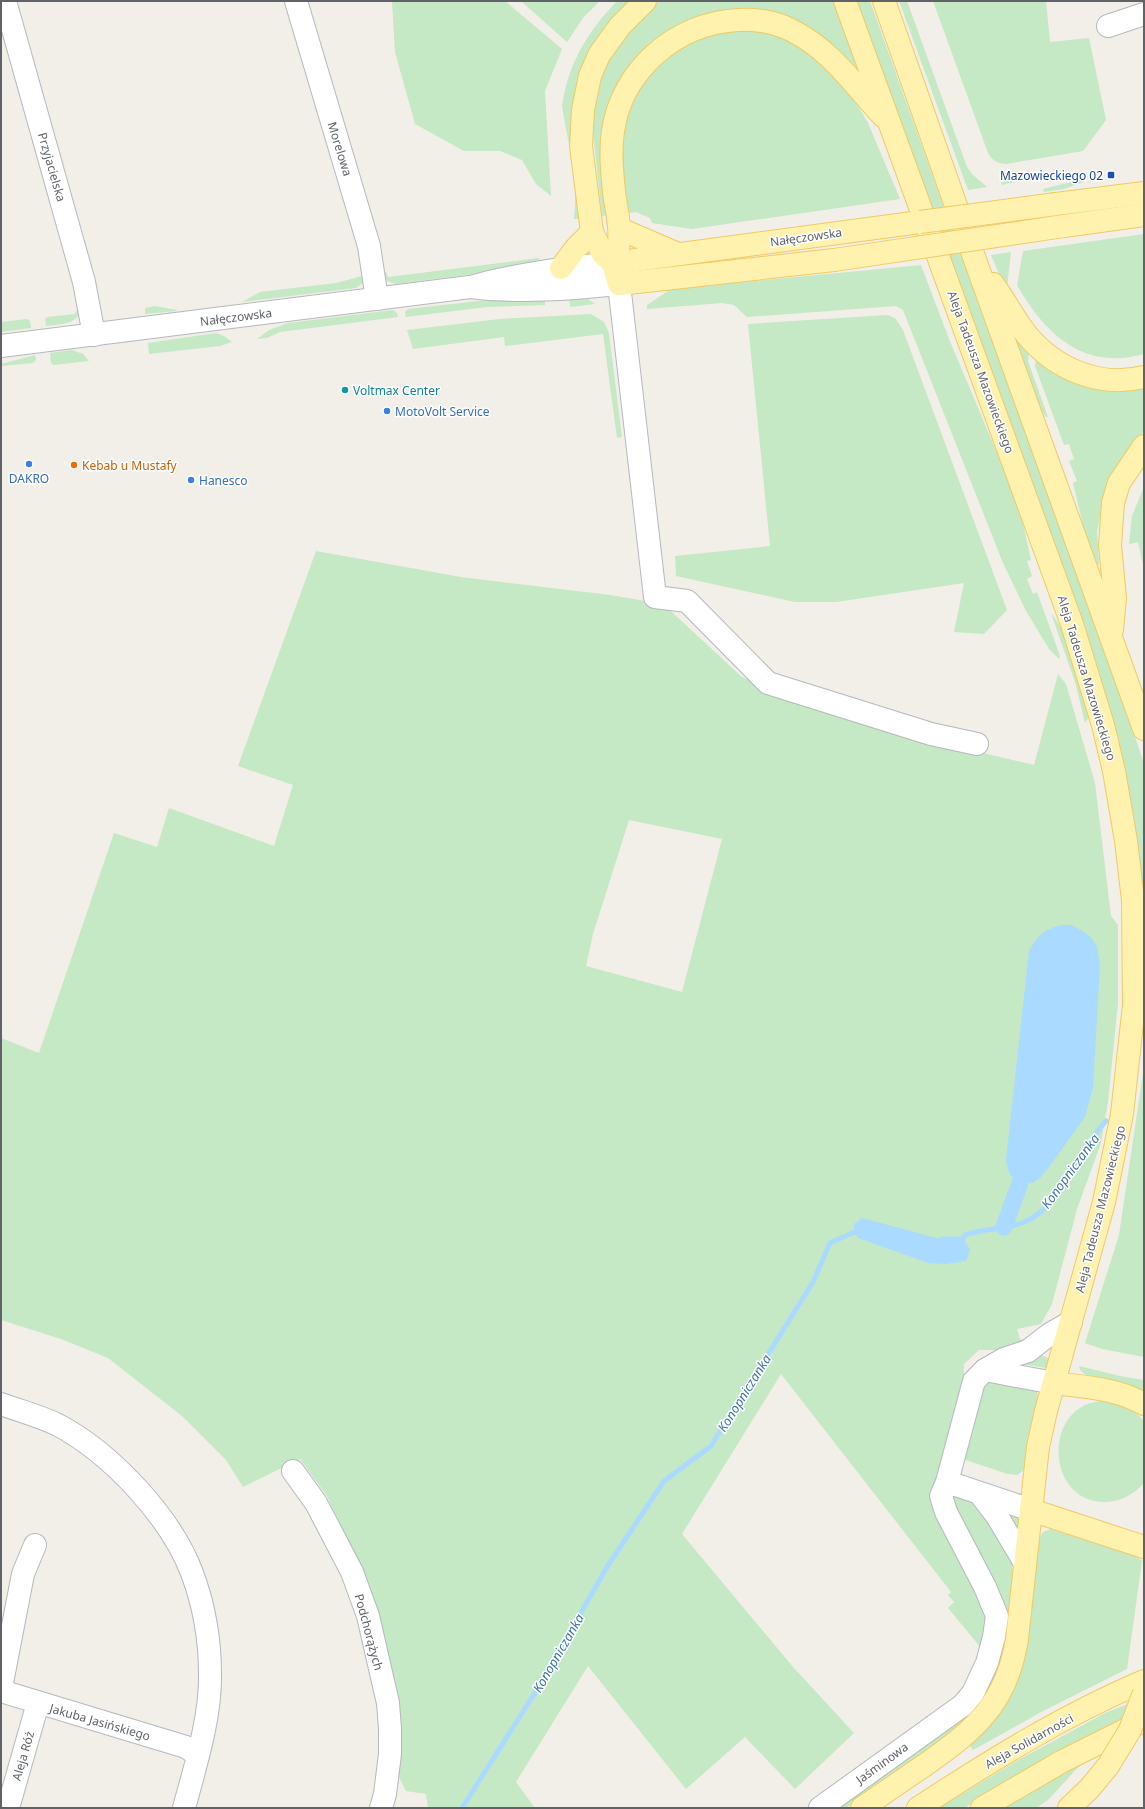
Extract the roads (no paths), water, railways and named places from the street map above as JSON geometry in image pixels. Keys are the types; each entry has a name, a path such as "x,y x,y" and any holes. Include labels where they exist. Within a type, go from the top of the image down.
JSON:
{"main road":[{"path":"619,284 613,263 603,254 592,232 581,135 582,110 594,65 609,40 630,15 645,1"},
{"name":"Aleja Tadeusza Mazowieckiego","path":"845,1 1076,638 1104,731 1114,771 1126,841 1133,900 1134,949 1134,1005 1127,1086 1104,1202 1038,1447 1014,1657 1004,1684 990,1708 975,1726 953,1745 862,1808"},
{"path":"884,1 974,257 1112,636 1144,729"},
{"path":"613,263 617,252 620,230 614,190 611,148 613,132 620,105 626,91 646,63 672,40 696,28 715,23 747,20 778,24 791,30 830,56 890,123"},
{"name":"Nałęczowska","path":"613,263 677,253 1144,193"},
{"name":"Nałęczowska","path":"619,284 834,260 1144,215"},
{"path":"620,230 661,248 677,253"},
{"path":"562,268 576,248 592,232"},
{"path":"974,257 1027,335 1050,357 1085,375 1114,380 1144,377"},
{"path":"1112,636 1115,598 1110,545 1113,503 1119,483 1144,446"},
{"path":"1054,1383 1111,1391 1125,1395 1144,1404"},
{"path":"1030,1510 1144,1547"},
{"name":"Aleja Solidarności","path":"918,1808 1031,1738 1064,1720 1144,1681"},
{"path":"1069,1808 1102,1774 1118,1751 1133,1723 1144,1694"},
{"path":"982,1808 1061,1762 1144,1721"}],"street":[{"name":"Przyjacielska","path":"5,1 84,282 94,335"},
{"name":"Morelowa","path":"296,1 369,246 377,299"},
{"path":"1108,26 1144,14"},
{"name":"Nałęczowska","path":"1,346 470,287 509,277 562,268 613,263"},
{"name":"Nałęczowska","path":"470,287 500,291 564,290 619,284"},
{"path":"619,284 656,597 687,601 768,683 931,734 977,744"},
{"name":"Jaśminowa","path":"820,1808 963,1704 973,1693 987,1662 994,1637 997,1616 985,1587 946,1512 941,1496 947,1482 974,1381 986,1370 1004,1359 1017,1355 1035,1346 1050,1334 1071,1322"},
{"path":"986,1370 1054,1383"},
{"path":"1,1404 42,1417 58,1425 87,1443 106,1458 148,1503 171,1533 191,1572 200,1598 207,1630 210,1675 205,1725 184,1808"},
{"name":"Podchorążych","path":"293,1471 316,1503 352,1572 368,1616 388,1703 390,1729 390,1754 385,1794 381,1808"},
{"path":"947,1482 1030,1510"},
{"path":"980,1494 1000,1521 1025,1563"},
{"path":"1,1690 23,1574 35,1545"},
{"name":"Jakuba Jasińskiego","path":"1,1690 38,1703 186,1747 198,1755"},
{"name":"Aleja Róż","path":"8,1808 38,1703"}],"water":[{"path":"1062,925 1072,925 1087,934 1097,947 1100,965 1093,1088 1085,1117 1040,1178 1032,1183 1024,1184 1016,1181 1009,1173 1006,1160 1029,951 1042,933"},
{"path":"862,1218 940,1239 963,1239 970,1249 966,1261 946,1264 928,1263 858,1238 854,1232 854,1224"}],"waterway":[{"name":"Konopniczanka","path":"942,1239 963,1239 965,1235 979,1231 1008,1227 1022,1223 1033,1217 1044,1209 1062,1188 1091,1140 1106,1121"},
{"path":"1004,1227 1020,1183"},
{"name":"Konopniczanka","path":"462,1808 538,1688 607,1567 664,1481 711,1446 813,1282 830,1243 854,1232 860,1233"}],"place":[{"name":"Mazowieckiego 02","path":"1111,175"},
{"name":"Voltmax Center","path":"345,390"},
{"name":"MotoVolt Service","path":"387,411"},
{"name":"DAKRO","path":"29,464"},
{"name":"Kebab u Mustafy","path":"74,465"},
{"name":"Hanesco","path":"191,480"}]}
